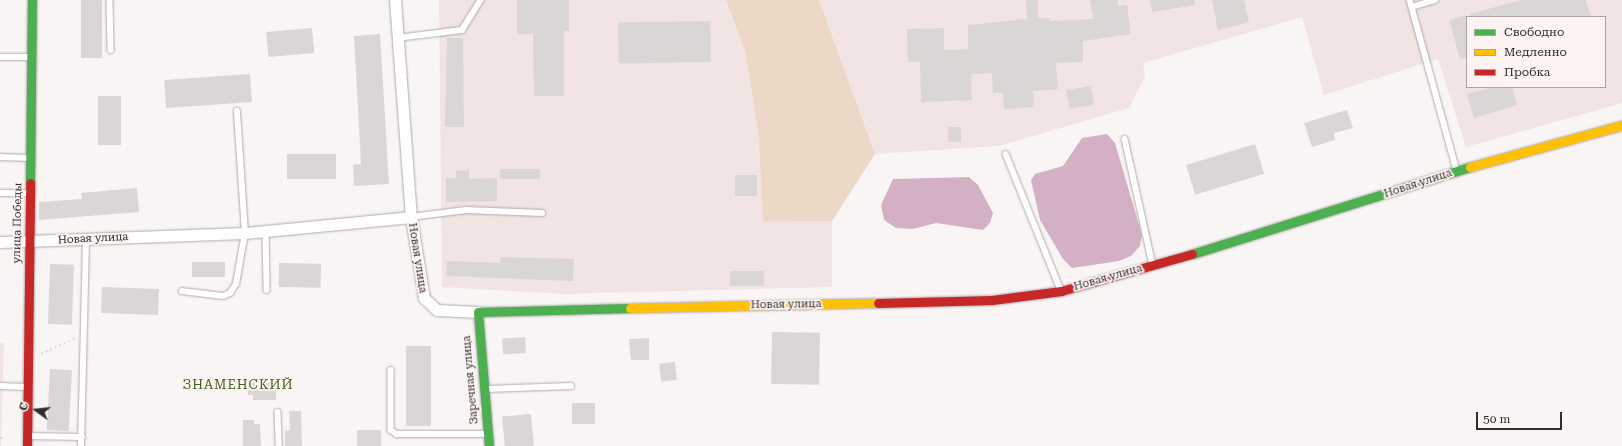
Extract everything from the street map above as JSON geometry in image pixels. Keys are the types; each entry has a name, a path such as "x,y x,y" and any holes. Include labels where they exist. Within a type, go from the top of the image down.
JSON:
{"street":[{"name":"улица Победы","path":"27,446 32,0"},
{"path":"395,0 411,217"},
{"name":"Новая улица","path":"0,242 245,233 411,217 424,298 437,310 478,312 992,300 1061,291 1235,242 1457,171 1622,125"},
{"name":"Заречная улица","path":"478,312 489,446"}],"lane":[{"path":"110,0 111,50"},
{"path":"398,38 462,30 481,0"},
{"path":"1410,0 1457,171"},
{"path":"1412,7 1435,0"},
{"path":"0,57 32,56"},
{"path":"182,291 223,296 230,293 237,278 245,233 237,111"},
{"path":"1125,139 1153,265"},
{"path":"1006,154 1061,291"},
{"path":"0,157 30,158"},
{"path":"0,193 30,193"},
{"path":"411,217 466,210 542,213"},
{"path":"266,231 267,290"},
{"path":"81,446 86,240"},
{"path":"391,370 391,430 397,434 488,434"},
{"path":"0,386 28,387"},
{"path":"484,389 571,386"},
{"path":"278,412 279,446"},
{"path":"27,436 82,437"}],"path":[{"path":"39,355 84,335"}],"shaded area":[{"path":"439,0 726,0 745,51 761,153 763,222 832,221 832,287 564,294 442,287"},
{"path":"726,0 819,0 875,154 832,221 763,222 759,139 745,51"},
{"path":"819,0 1622,0 1622,103 1466,147 1438,59 1324,95 1302,17 1143,63 1145,77 1129,108 999,146 875,154"},
{"path":"1107,134 1115,143 1142,235 1140,246 1131,256 1119,261 1072,268 1063,259 1040,220 1031,180 1035,174 1063,166 1082,138"},
{"path":"969,177 978,185 993,213 990,223 983,230 936,223 913,229 896,228 884,220 881,205 893,179"},
{"path":"0,343 4,343 1,446 0,446"}],"building":[{"path":"81,0 102,0 102,58 81,58"},
{"path":"517,0 569,0 569,31 564,31 564,96 534,96 533,34 517,34"},
{"path":"1026,0 1038,0 1038,18 1050,18 1050,21 1093,19 1090,0 1118,0 1118,6 1127,5 1131,34 1083,41 1083,62 1056,63 1058,89 1033,91 1034,107 1004,109 1003,93 993,93 992,73 971,74 972,100 921,102 920,62 908,62 907,29 944,28 944,50 968,49 968,25 1027,19"},
{"path":"1150,0 1194,0 1195,5 1152,12"},
{"path":"1212,0 1244,0 1249,22 1218,30"},
{"path":"1521,0 1586,0 1591,16 1470,16 1470,14"},
{"path":"1467,15 1466,57 1460,59 1449,20"},
{"path":"710,21 711,62 619,64 618,23"},
{"path":"312,28 314,53 268,57 266,32"},
{"path":"380,34 389,184 354,186 353,165 361,164 354,36"},
{"path":"447,38 463,38 464,127 445,127"},
{"path":"250,74 252,102 166,108 164,80"},
{"path":"1091,86 1094,105 1069,109 1066,90"},
{"path":"1489,88 1512,88 1517,105 1474,118 1467,94"},
{"path":"98,96 121,96 121,145 98,145"},
{"path":"1347,110 1353,128 1334,133 1335,140 1312,147 1304,123"},
{"path":"948,127 961,127 961,142 948,142"},
{"path":"1255,144 1264,174 1195,195 1186,165"},
{"path":"287,154 336,154 336,179 287,179"},
{"path":"500,169 540,169 540,179 500,179"},
{"path":"469,170 469,179 497,178 497,201 446,202 446,178 456,178 456,171"},
{"path":"735,175 757,175 757,196 735,196"},
{"path":"137,188 139,212 39,220 39,202 82,199 81,193"},
{"path":"501,257 574,259 573,281 446,276 447,261 500,263"},
{"path":"192,262 225,262 225,277 192,277"},
{"path":"279,263 321,264 321,288 279,287"},
{"path":"50,264 74,265 72,325 48,324"},
{"path":"730,271 764,271 764,286 730,286"},
{"path":"102,287 159,289 158,315 101,313"},
{"path":"772,332 820,333 819,385 771,384"},
{"path":"525,337 526,353 503,355 502,339"},
{"path":"649,338 649,360 631,360 629,339"},
{"path":"406,346 431,346 431,426 406,426"},
{"path":"675,362 677,380 661,382 659,364"},
{"path":"50,369 72,370 69,431 47,430"},
{"path":"248,383 276,383 276,400 253,400 253,395 248,395"},
{"path":"572,403 595,403 595,424 572,424"},
{"path":"289,411 301,411 302,446 285,446 285,431 290,430"},
{"path":"531,414 534,446 505,446 502,417"},
{"path":"243,420 254,420 254,424 260,424 261,446 243,446"},
{"path":"357,430 381,430 381,446 357,446"}],"traffic: fast":[{"path":"30,183 32,0"},
{"path":"1192,254 1470,167"},
{"path":"489,446 478,312 630,308"}],"traffic: slow":[{"path":"1470,167 1622,125"},
{"path":"630,308 878,303"}],"traffic: jam":[{"path":"27,446 30,183"},
{"path":"878,303 992,300 1061,291 1192,254"}],"district":[{"name":"ЗНАМЕНСКИЙ","path":"238,385"}]}
